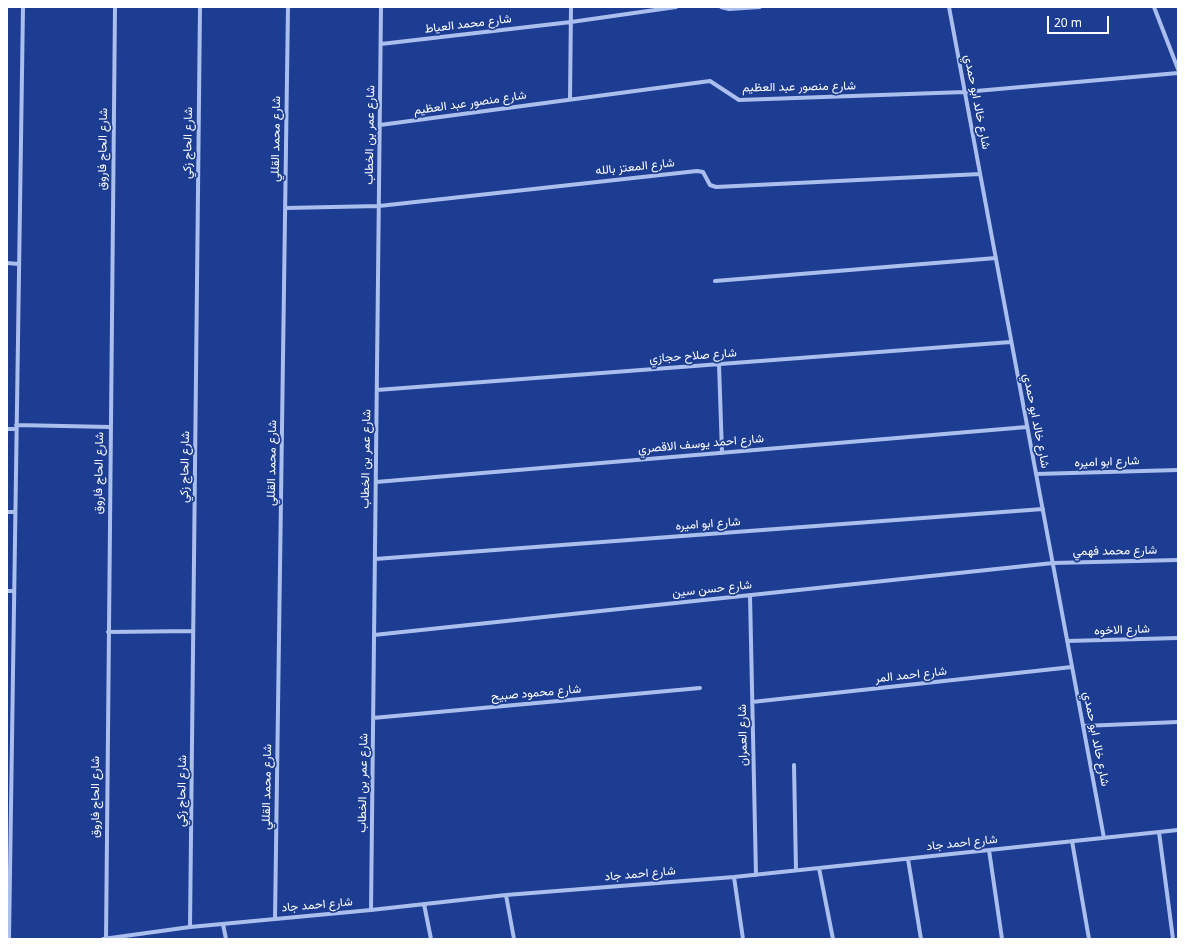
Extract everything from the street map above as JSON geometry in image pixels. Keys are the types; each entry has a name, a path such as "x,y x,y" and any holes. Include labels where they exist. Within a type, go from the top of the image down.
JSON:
{"street":[{"path":"9,939 23,7"},
{"name":"شارع الحاج فاروق","path":"105,939 115,7"},
{"name":"شارع الحاج زكي","path":"190,927 200,7"},
{"name":"شارع محمد القللي","path":"276,919 288,7"},
{"name":"شارع عمر بن الخطاب","path":"371,910 381,7"},
{"path":"570,100 571,7"},
{"name":"شارع محمد العياط","path":"381,44 571,22 676,7"},
{"path":"721,7 729,9 760,7"},
{"name":"شارع خالد ابو حمدي","path":"949,7 1104,838"},
{"path":"1154,7 1178,69"},
{"name":"شارع منصور عبد العظيم","path":"380,125 710,81 739,100 964,92 1178,73"},
{"name":"شارع المعتز بالله","path":"286,208 379,206 696,171 703,172 710,185 716,187 980,174"},
{"path":"715,281 996,258"},
{"path":"7,263 19,264"},
{"name":"شارع صلاح حجازي","path":"377,390 1011,342"},
{"path":"719,364 722,453"},
{"path":"7,429 16,427 110,427"},
{"name":"شارع احمد يوسف الاقصري","path":"376,482 1027,427"},
{"name":"شارع ابو اميره","path":"1036,474 1178,470"},
{"name":"شارع ابو اميره","path":"375,559 1043,509"},
{"path":"7,512 15,512"},
{"name":"شارع محمد فهمي","path":"1053,563 1178,560"},
{"name":"شارع حسن سين","path":"374,635 1053,563"},
{"path":"7,591 14,591"},
{"name":"شارع العمران","path":"750,595 756,875"},
{"path":"108,632 193,631"},
{"name":"شارع الاخوه","path":"1067,641 1178,638"},
{"name":"شارع احمد المر","path":"752,702 1072,668"},
{"path":"7,671 12,671"},
{"name":"شارع محمود صبيح","path":"373,718 700,688"},
{"path":"1083,726 1178,722"},
{"path":"794,764 796,870"},
{"name":"شارع احمد جاد","path":"105,939 190,927 371,910 506,895 756,875 1178,830"},
{"path":"1159,832 1173,939"},
{"path":"1072,841 1089,939"},
{"path":"989,850 1002,939"},
{"path":"908,859 922,939"},
{"path":"819,868 833,939"},
{"path":"734,877 743,939"},
{"path":"506,895 514,939"},
{"path":"424,904 431,939"},
{"path":"223,924 226,939"}]}
